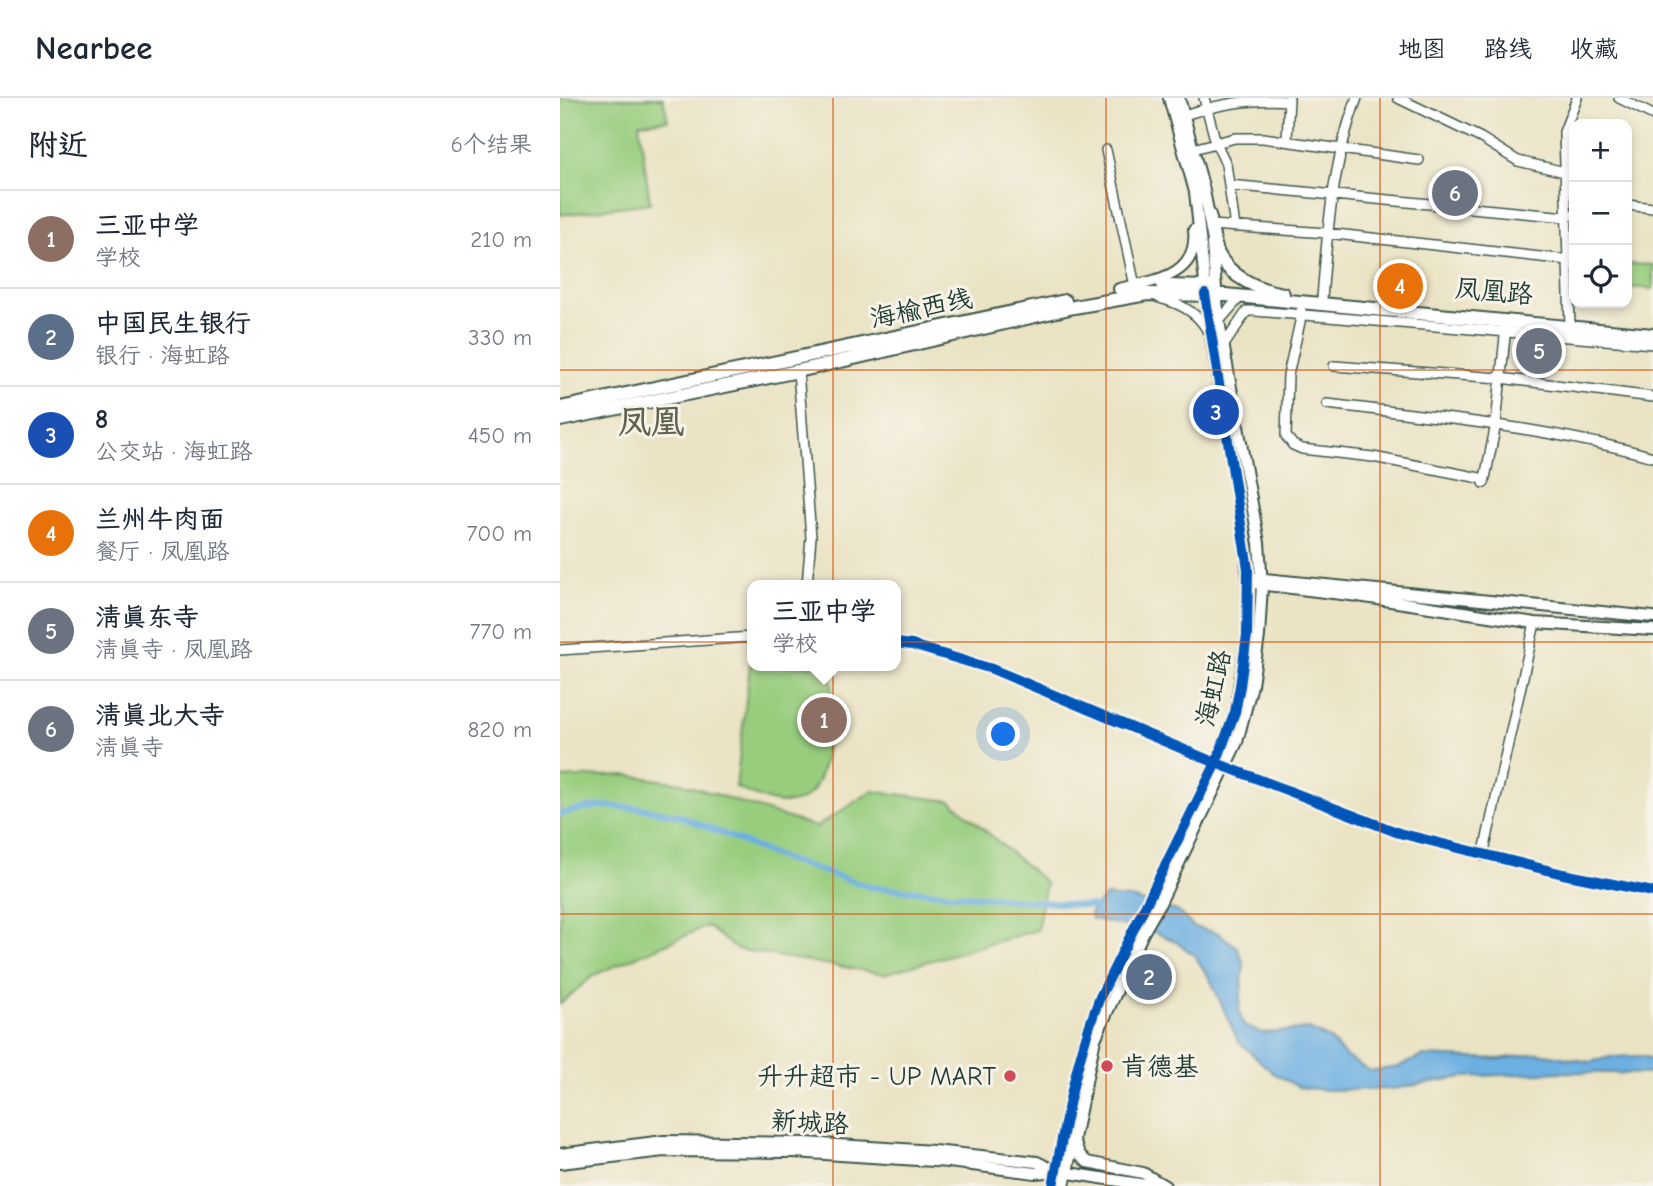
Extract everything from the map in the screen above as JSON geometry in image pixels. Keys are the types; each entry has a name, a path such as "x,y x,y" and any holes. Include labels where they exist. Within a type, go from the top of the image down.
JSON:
{"highway":[{"name":"凤凰路","path":"1210,220 1217,252 1225,264 1241,279 1299,305 1322,299 1570,323 1653,335"},
{"name":"海榆西线","path":"560,408 1119,289 1150,286 1299,305"},
{"name":"凤凰路","path":"1213,292 1299,305 1506,326 1570,323 1653,327"},
{"name":"海榆西线","path":"560,420 798,371 1074,307 1147,295 1213,292"}],"main road":[{"name":"凤凰路","path":"1169,98 1188,147 1210,220 1213,292"},
{"name":"凤凰路","path":"1179,98 1213,292"},
{"path":"1119,289 1161,279 1176,272 1185,265 1191,253 1195,238 1188,147"},
{"name":"海虹路","path":"1139,931 1147,902 1221,764 1241,733 1259,636 1262,581 1259,543 1213,292"},
{"name":"海虹路","path":"1053,1186 1061,1172 1068,1138 1076,1065 1084,1038 1100,998 1139,931 1159,905 1221,764 1240,686 1247,635 1248,581 1245,545 1211,337 1213,292"},
{"path":"1248,581 1653,617"},
{"path":"1262,581 1535,623 1653,630"},
{"path":"1047,1186 1036,1168 1068,1138 1087,1162 1143,1173 1166,1186"},
{"name":"新城路","path":"560,1154 632,1144 692,1140 806,1143 934,1151 1152,1186"},
{"name":"新城路","path":"560,1163 664,1151 794,1152 1036,1168"},
{"name":"海虹路","path":"1061,1172 1064,1186"},
{"path":"1075,1186 1099,1178"}],"street":[{"path":"1184,115 1205,103 1263,98 1289,99 1287,142"},
{"path":"1322,299 1327,233 1342,150 1357,98"},
{"path":"1398,98 1481,138 1518,161 1565,172"},
{"path":"1569,206 1564,132 1577,98"},
{"path":"1619,98 1653,115"},
{"path":"1205,103 1216,143 1226,164 1235,226"},
{"path":"1188,147 1235,138 1263,138 1419,160"},
{"path":"1106,150 1135,286"},
{"path":"1229,185 1569,215"},
{"path":"1632,206 1653,208"},
{"path":"1210,220 1235,226 1327,233 1568,260"},
{"path":"1569,238 1570,323"},
{"path":"1147,295 1167,300 1193,313 1203,321 1211,337"},
{"path":"1219,321 1240,297"},
{"path":"1224,345 1247,311 1299,305 1288,375 1286,436 1293,445 1302,449 1373,457 1485,482 1496,424 1506,326 1653,344"},
{"path":"1334,366 1500,378 1653,397"},
{"path":"798,371 811,537 807,580"},
{"path":"1327,404 1496,424 1616,447 1653,457"},
{"path":"1483,856 1535,623"},
{"path":"560,650 747,637"},
{"path":"901,644 992,668 1221,764 1399,833 1483,856 1653,892"}],"green space":[{"path":"560,98 663,98 668,120 639,123 650,203 560,215"},
{"path":"1632,264 1653,265 1653,289 1632,287"},
{"path":"749,671 821,671 832,683 829,727 824,762 813,790 797,802 779,803 736,787"},
{"path":"625,775 681,783 816,827 872,791 951,801 1046,883 1037,930 884,974 736,949 707,926 594,975 560,1004 560,778"}],"water":[{"path":"1105,896 1130,898 1177,911 1194,927 1218,933 1237,947 1244,964 1239,1011 1244,1026 1263,1033 1309,1029 1330,1039 1345,1056 1370,1071 1397,1067 1423,1056 1499,1059 1539,1053 1590,1062 1610,1057 1641,1056 1653,1059 1653,1074 1561,1072 1462,1077 1393,1089 1325,1090 1298,1087 1273,1073 1238,1041 1210,979 1194,955 1173,940 1154,932 1092,919 1090,913"}],"waterway":[{"path":"560,814 598,806 640,808 678,815 779,857 870,887 1101,907"}],"cycle path":[{"path":"1053,1186 1067,1114 1091,1021 1100,997 1216,763 1235,712 1240,686 1247,635 1248,569 1205,294"},
{"path":"901,644 992,669 1216,763 1399,833 1563,874 1653,892"}],"place":[{"name":"清真北大寺","path":"1455,193"},
{"name":"兰州牛肉面","path":"1400,286"},
{"name":"清真东寺","path":"1539,351"},
{"name":"8","path":"1216,412"},
{"name":"三亚中学","path":"824,720"},
{"name":"中国民生银行","path":"1149,977"},
{"name":"肯德基","path":"1107,1066"},
{"name":"升升超市 - UP MART","path":"1010,1076"}],"district":[{"name":"凤凰","path":"651,421"}]}
